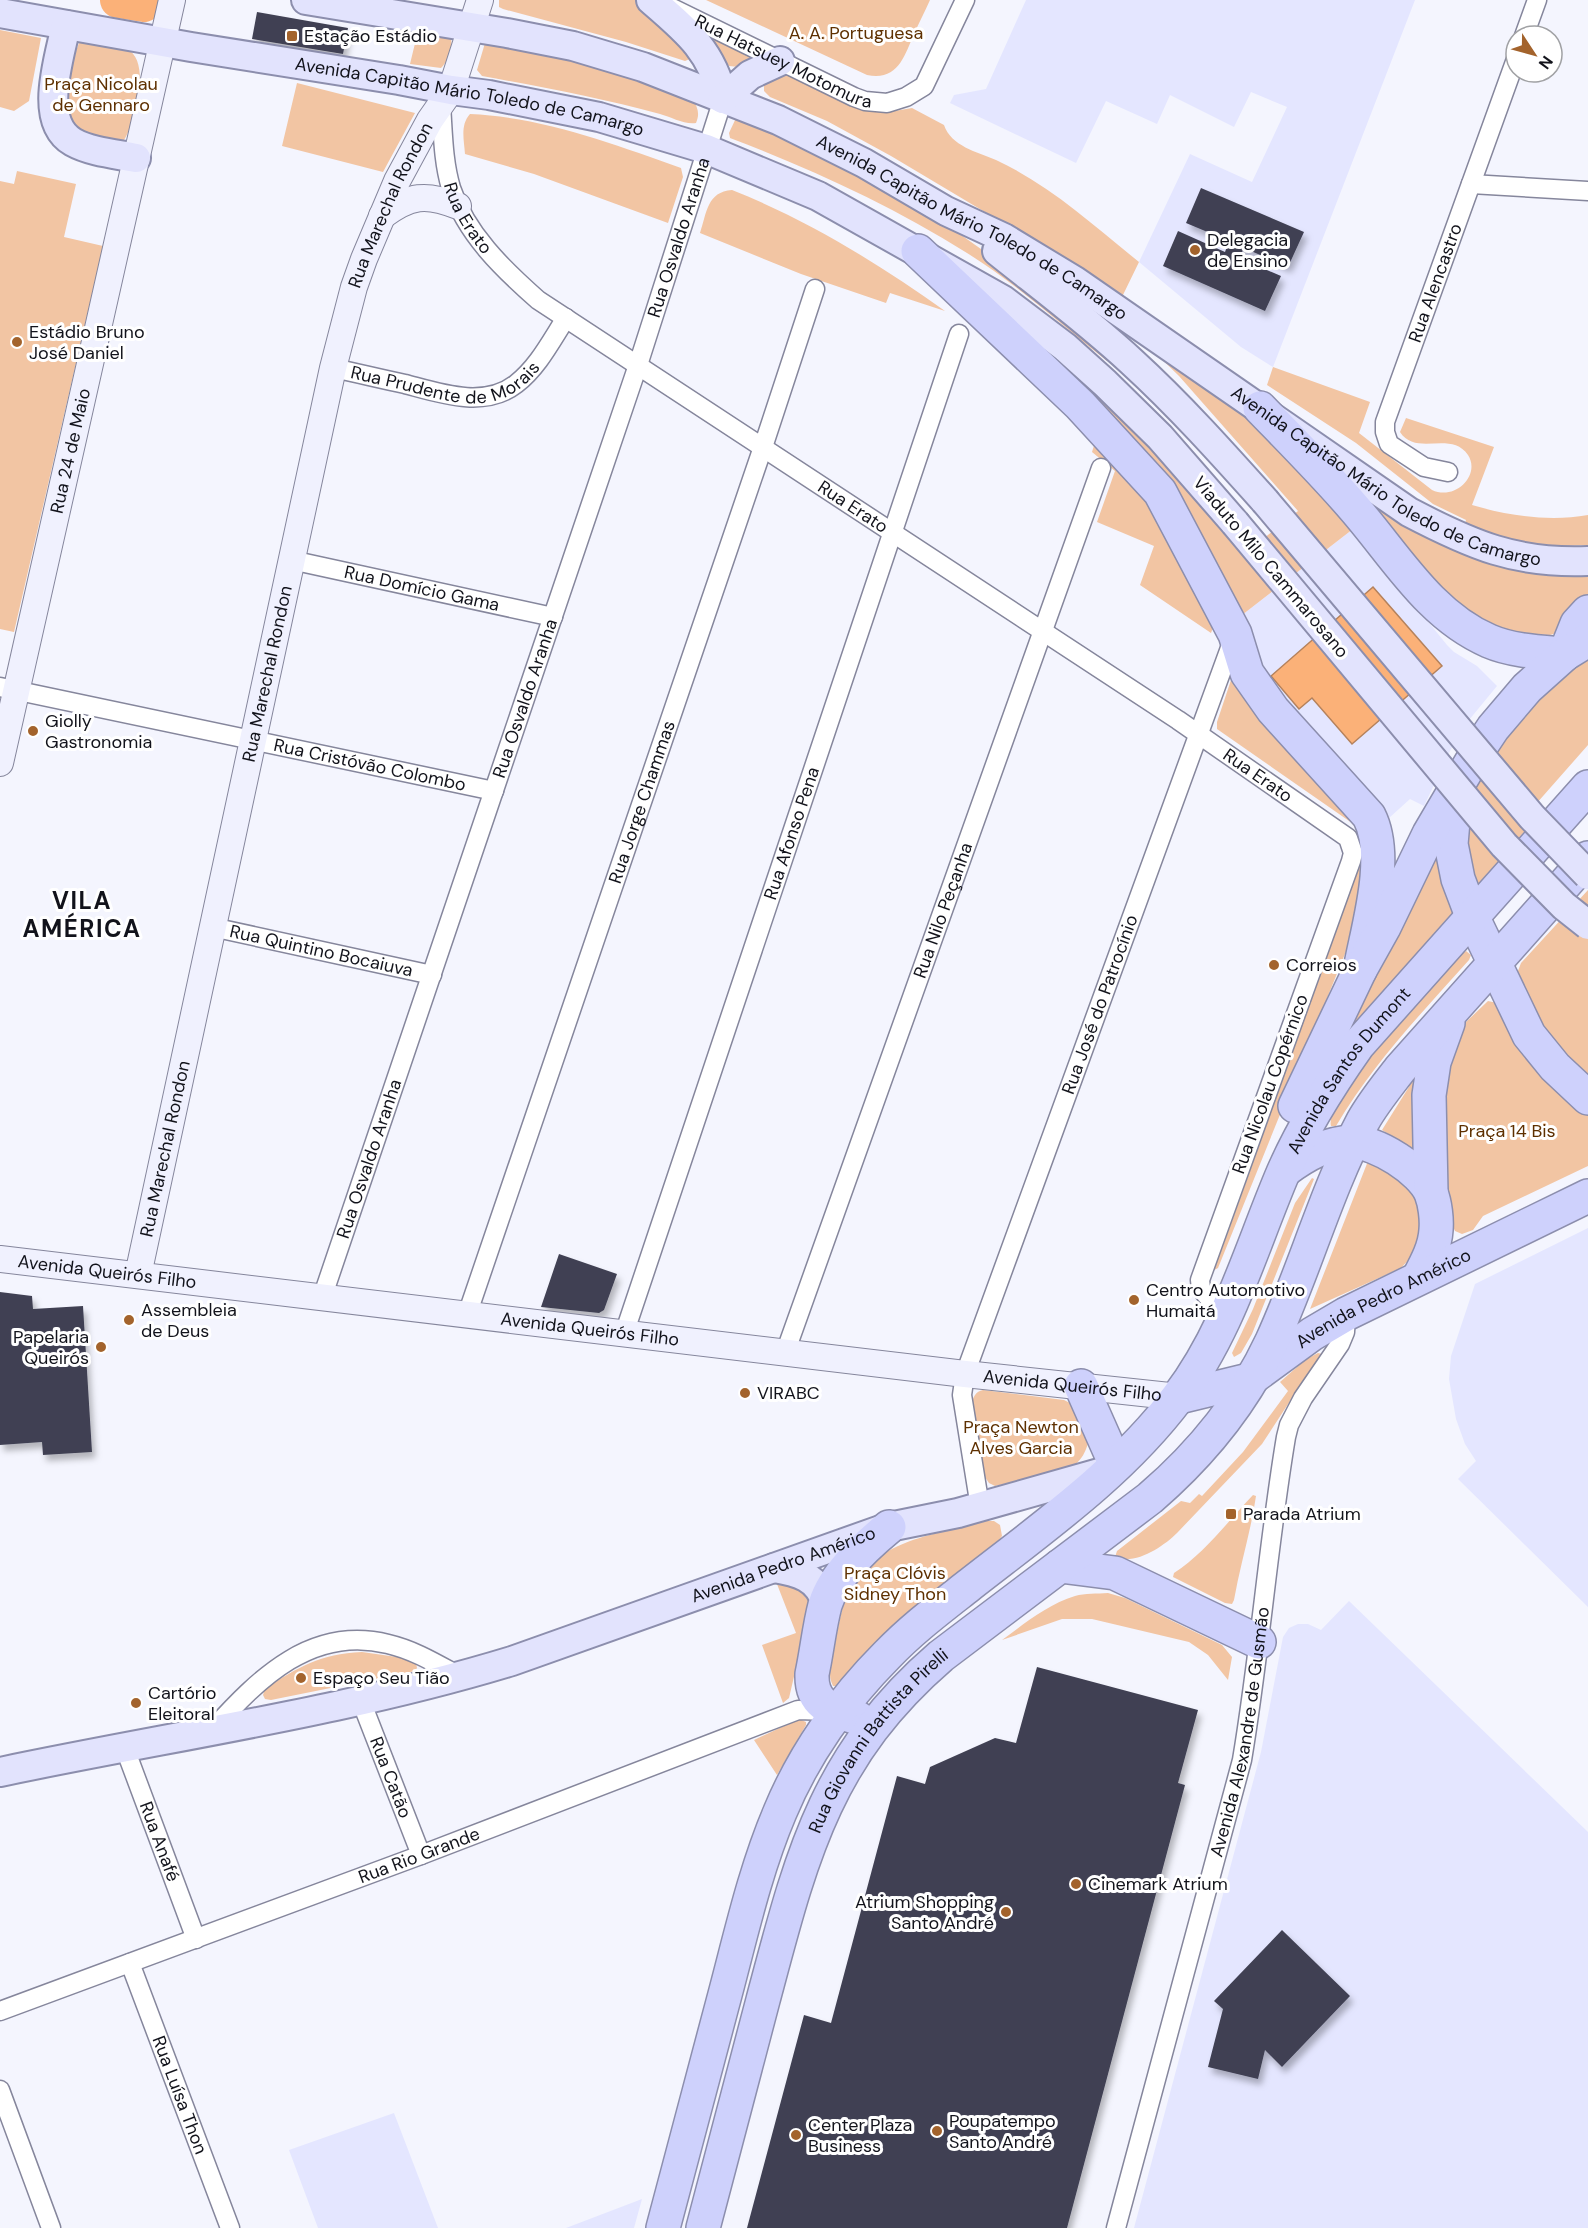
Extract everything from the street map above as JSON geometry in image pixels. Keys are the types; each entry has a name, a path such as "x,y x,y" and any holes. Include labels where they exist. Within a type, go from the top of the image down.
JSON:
{"highway":[{"path":"918,251 1080,405 1160,492 1235,634 1247,673 1273,710 1369,816 1374,826 1379,854 1377,878 1360,970"},
{"path":"1260,408 1331,482 1426,596 1449,616 1490,642 1526,650 1576,647"},
{"path":"1285,1170 1286,1136 1293,1110 1429,834 1479,749 1508,708 1539,676 1576,647 1577,624 1588,612"},
{"name":"Avenida Santos Dumont","path":"1179,1397 1203,1358 1224,1316 1285,1170 1317,1105 1358,1045 1588,787"},
{"path":"1456,790 1451,844 1458,879 1472,916 1529,1035 1555,1067 1588,1098"},
{"name":"Avenida Santos Dumont","path":"1249,1380 1271,1342 1364,1120 1387,1086 1588,858"},
{"path":"1419,1277 1430,1255 1436,1228 1431,1192 1428,1115 1431,1080 1434,1062 1453,1009"},
{"path":"1285,1170 1304,1156 1318,1150 1353,1142 1384,1151 1414,1172 1431,1192"},
{"name":"Avenida Pedro Américo","path":"1179,1397 1249,1380 1312,1334 1346,1314 1588,1196"},
{"name":"Rua Giovanni Battista Pirelli","path":"703,2228 802,1860 838,1778 875,1724 903,1690 941,1656 1150,1498 1181,1471 1214,1433 1249,1380"},
{"path":"1081,1386 1114,1467"},
{"path":"663,2228 758,1874 781,1810 820,1738 871,1672 912,1631 1075,1502 1145,1436 1179,1397"},
{"path":"875,1724 838,1712 822,1703 812,1686 826,1603 834,1587 858,1555 889,1527"},
{"path":"1060,1566 1086,1568 1123,1576 1259,1642"}],"main road":[{"name":"Avenida Capitão Mário Toledo de Camargo","path":"306,0 573,46 643,67 778,120 828,144 946,211 1004,238 1075,281 1409,512 1450,534 1499,553 1525,559 1560,562 1588,561"},
{"path":"653,0 700,47 717,73 723,99 750,75 780,61"},
{"name":"Avenida Capitão Mário Toledo de Camargo","path":"0,13 66,25 164,34 399,80 446,98 489,95 599,117 706,148 818,196 918,251"},
{"path":"66,25 52,100 57,125 67,138 83,147 136,158"},
{"name":"Viaduto Milo Cammarosano","path":"946,211 1088,324 1132,362 1186,415 1265,501 1532,817 1588,875"},
{"name":"Viaduto Milo Cammarosano","path":"918,251 1003,300 1065,347 1160,437 1235,523 1504,845 1564,906 1588,925"},
{"name":"Avenida Pedro Américo","path":"0,1772 361,1701 459,1676 512,1661 889,1527 980,1507 1114,1467"},
{"path":"774,1568 791,1571 812,1579 823,1594 826,1603"}],"street":[{"name":"Rua 24 de Maio","path":"0,763 8,689 172,0"},
{"name":"Rua Marechal Rondon","path":"138,1275 291,560 333,368 354,287 397,181 417,143 446,98 480,0"},
{"name":"Rua Hatsuey Motomura","path":"653,0 865,101 877,103 898,100 924,86 965,0"},
{"path":"1528,24 1537,0"},
{"name":"Rua Alencastro","path":"1448,472 1424,467 1389,444 1385,422 1507,84"},
{"name":"Rua Erato","path":"446,98 446,164 458,206 490,254 538,300 1197,733 1342,832 1352,845"},
{"name":"Rua Osvaldo Aranha","path":"322,1298 638,364 723,99"},
{"path":"1471,184 1588,191"},
{"path":"382,216 399,203 424,197 439,198 458,206"},
{"name":"Rua Jorge Chammas","path":"467,1315 815,289"},
{"name":"Rua Prudente de Morais","path":"333,368 450,395 484,397 501,393 514,386 525,376 566,318"},
{"name":"Rua Afonso Pena","path":"624,1334 959,334"},
{"name":"Rua Nilo Peçanha","path":"785,1353 1101,468"},
{"name":"Rua Domício Gama","path":"291,560 553,617"},
{"name":"Rua José do Patrocínio","path":"965,1374 1235,634"},
{"name":"Rua Cristóvão Colombo","path":"8,689 494,791"},
{"name":"Rua Nicolau Copérnico","path":"1224,1316 1201,1289 1200,1280 1351,861 1352,845"},
{"name":"Rua Quintino Bocaiuva","path":"212,927 432,975"},
{"name":"Avenida Queirós Filho","path":"0,1259 785,1353 1179,1397"},
{"name":"Avenida Alexandre de Gusmão","path":"1116,2228 1242,1760 1284,1446 1289,1425 1303,1398 1340,1344 1345,1332 1346,1314"},
{"path":"965,1374 962,1395 980,1507"},
{"path":"212,1730 244,1696 283,1662 305,1650 332,1642 389,1644 431,1660 459,1676"},
{"name":"Rua Catão","path":"361,1701 421,1855"},
{"name":"Rua Rio Grande","path":"0,2012 421,1855 798,1710 838,1712"},
{"name":"Rua Anafé","path":"124,1746 195,1939"},
{"name":"Rua Luísa Thon","path":"130,1963 230,2228"},
{"path":"0,2090 51,2228"}],"shaded area":[{"path":"1026,0 1415,0 1273,367 1241,347 1139,262 1190,154 1252,182 1287,107 1251,92 1234,127 1170,95 1157,124 1106,101 1076,163 950,103 954,95 986,89"},
{"path":"1353,529 1447,645 1477,666 1497,686 1469,720 1451,749 1424,806 1410,799 1389,818 1272,691 1262,673 1242,615"},
{"path":"1373,587 1442,666 1352,744 1312,698 1299,709 1271,676"},
{"path":"1588,1228 1588,1607 1458,1479 1476,1461 1465,1444 1456,1419 1449,1379 1451,1356 1475,1284"},
{"path":"1349,1601 1588,1832 1588,2228 1134,2228 1261,1752 1283,1637 1289,1628 1298,1624 1308,1624 1321,1630"},
{"path":"394,2113 438,2228 318,2228 289,2150"},
{"path":"642,2199 634,2228 566,2228"}],"green space":[{"path":"499,0 635,0 644,4 692,58 685,61 626,42 503,9 499,7"},
{"name":"A. A. Portuguesa","path":"706,0 930,0 903,59 893,71 878,76 867,75"},
{"path":"0,30 41,38 29,101 14,111 0,107"},
{"path":"706,30 754,55 739,67 729,66 703,36"},
{"path":"418,31 451,39 449,55 441,68 410,64"},
{"name":"Praça Nicolau de Gennaro","path":"85,40 127,49 139,66 139,93 133,120 124,140 117,142 81,134 72,127 64,101 76,51 79,43"},
{"path":"485,43 575,59 640,79 692,99 698,111 696,123 687,123 616,103 482,76 477,70"},
{"path":"785,73 889,112 912,108 944,125 952,138 959,143 1035,181 1139,262 1122,297 1084,271 891,156 827,121 770,97 764,91 764,84"},
{"path":"297,83 415,113 383,172 282,146"},
{"path":"470,114 524,120 551,126 604,141 681,168 683,177 668,223 534,174 465,154 464,128"},
{"path":"736,118 823,154 947,225 988,254 1114,354 1107,361 1004,278 939,236 881,204 791,162 730,138 729,133"},
{"path":"17,171 76,184 64,237 103,246 14,632 0,629 0,181 14,184"},
{"path":"732,190 788,215 842,244 895,276 945,311 890,293 886,303 801,274 700,233 709,204 717,195"},
{"path":"1139,337 1264,425 1353,529 1242,615 1066,369 1068,367 1092,388 1138,433 1244,554 1298,511 1179,376"},
{"path":"1273,367 1370,402 1359,433 1432,490 1449,492 1457,489 1468,478 1471,463 1468,455 1461,448 1452,444 1415,443 1407,439 1400,432 1406,418 1494,447 1472,505 1530,517 1559,518 1588,515 1588,545 1525,542 1495,535 1465,524 1466,520 1433,504 1356,443 1267,385"},
{"path":"1097,436 1134,481 1216,619 1211,633 1140,585 1154,546 1097,522 1115,471 1092,452"},
{"path":"1363,498 1588,571 1588,624 1550,635 1525,634 1482,622 1451,598"},
{"path":"1588,657 1588,745 1536,804 1532,823 1475,885 1464,857 1470,792 1495,749 1550,686"},
{"path":"1232,677 1356,819 1365,842 1355,929 1218,1268 1207,1274 1216,1251 1222,1249 1362,859 1358,831 1352,823 1217,729 1217,722"},
{"path":"1435,844 1454,911 1345,1034"},
{"name":"Praça 14 Bis","path":"1588,890 1588,1082 1543,1031 1516,976 1521,963"},
{"path":"1466,951 1471,955 1469,960 1382,1060 1336,1126 1331,1126 1333,1112 1363,1067 1408,1013"},
{"name":"Praça 14 Bis","path":"1488,1001 1497,1003 1570,1100 1588,1115 1588,1166 1483,1216 1473,1230 1462,1234 1455,1231 1450,1220 1439,1106 1457,1035 1466,1022"},
{"name":"Praça 14 Bis","path":"1412,1082 1416,1083 1417,1152 1382,1130"},
{"path":"1368,1161 1404,1181 1415,1198 1423,1223 1416,1252 1401,1268 1310,1309"},
{"path":"1312,1178 1314,1179 1252,1334 1241,1353 1234,1357 1232,1353 1253,1309 1295,1203"},
{"path":"1318,1353 1322,1354 1322,1357 1262,1444 1177,1533 1165,1544 1140,1557 1123,1559 1115,1557 1117,1551 1181,1501 1190,1503 1199,1494 1202,1496 1243,1452 1288,1391 1280,1382 1305,1360"},
{"name":"Praça Newton Alves Garcia","path":"983,1390 1064,1400 1074,1405 1090,1434 1083,1455 1067,1470 995,1486 989,1483 985,1477 972,1405 975,1395"},
{"path":"1253,1495 1256,1496 1254,1509 1232,1604 1225,1603 1173,1577 1174,1573 1206,1546"},
{"name":"Praça Clóvis Sidney Thon","path":"985,1521 994,1521 1000,1525 1002,1536 999,1540 902,1617 865,1653 836,1686 833,1686 830,1666 841,1613 848,1593 859,1575 889,1550 907,1542"},
{"path":"775,1579 809,1593 810,1608 789,1698 783,1703 762,1645 796,1633"},
{"path":"1108,1593 1125,1598 1222,1645 1232,1657 1228,1680 1208,1655 1189,1642 1092,1619 1062,1619 1002,1640 1055,1604 1083,1594"},
{"path":"362,1652 404,1658 416,1663 417,1668 415,1671 271,1700 265,1699 263,1695 265,1689 310,1663 347,1653"},
{"path":"799,1719 806,1722 806,1725 777,1775 754,1740"}],"building":[{"path":"257,12 348,28 343,54 252,39"},
{"name":"Delegacia de Ensino","path":"1201,188 1304,232 1288,267 1244,248 1239,258 1281,276 1265,311 1163,266 1178,231 1225,252 1229,241 1186,223"},
{"path":"559,1254 617,1274 604,1310 599,1313 541,1307"},
{"path":"0,1292 32,1296 33,1309 83,1306 92,1452 43,1455 42,1442 0,1445"},
{"name":"Atrium Shopping Santo André","path":"1037,1667 1198,1710 1178,1783 1185,1785 1067,2228 747,2228 804,2015 831,2023 897,1776 925,1784 930,1767 995,1738 1016,1743"},
{"path":"1282,1930 1350,1996 1282,2067 1265,2050 1258,2079 1208,2067 1223,2009 1214,2001"}],"waterway":[{"path":"118,0 144,4"}],"place":[{"name":"Estação Estádio","path":"292,36"},
{"name":"Delegacia de Ensino","path":"1195,250"},
{"name":"Estádio Bruno José Daniel","path":"17,342"},
{"name":"Giolly Gastronomia","path":"33,731"},
{"name":"Correios","path":"1274,965"},
{"name":"Centro Automotivo Humaitá","path":"1134,1300"},
{"name":"Assembleia de Deus","path":"129,1320"},
{"name":"Papelaria Queirós","path":"101,1347"},
{"name":"VIRABC","path":"745,1393"},
{"name":"Parada Atrium","path":"1231,1514"},
{"name":"Espaço Seu Tião","path":"301,1678"},
{"name":"Cartório Eleitoral","path":"136,1703"},
{"name":"Cinemark Atrium","path":"1076,1884"},
{"name":"Atrium Shopping Santo André","path":"1006,1912"},
{"name":"Poupatempo Santo André","path":"937,2131"},
{"name":"Center Plaza Business","path":"796,2135"}],"district":[{"name":"VILA AMÉRICA","path":"82,915"}]}
